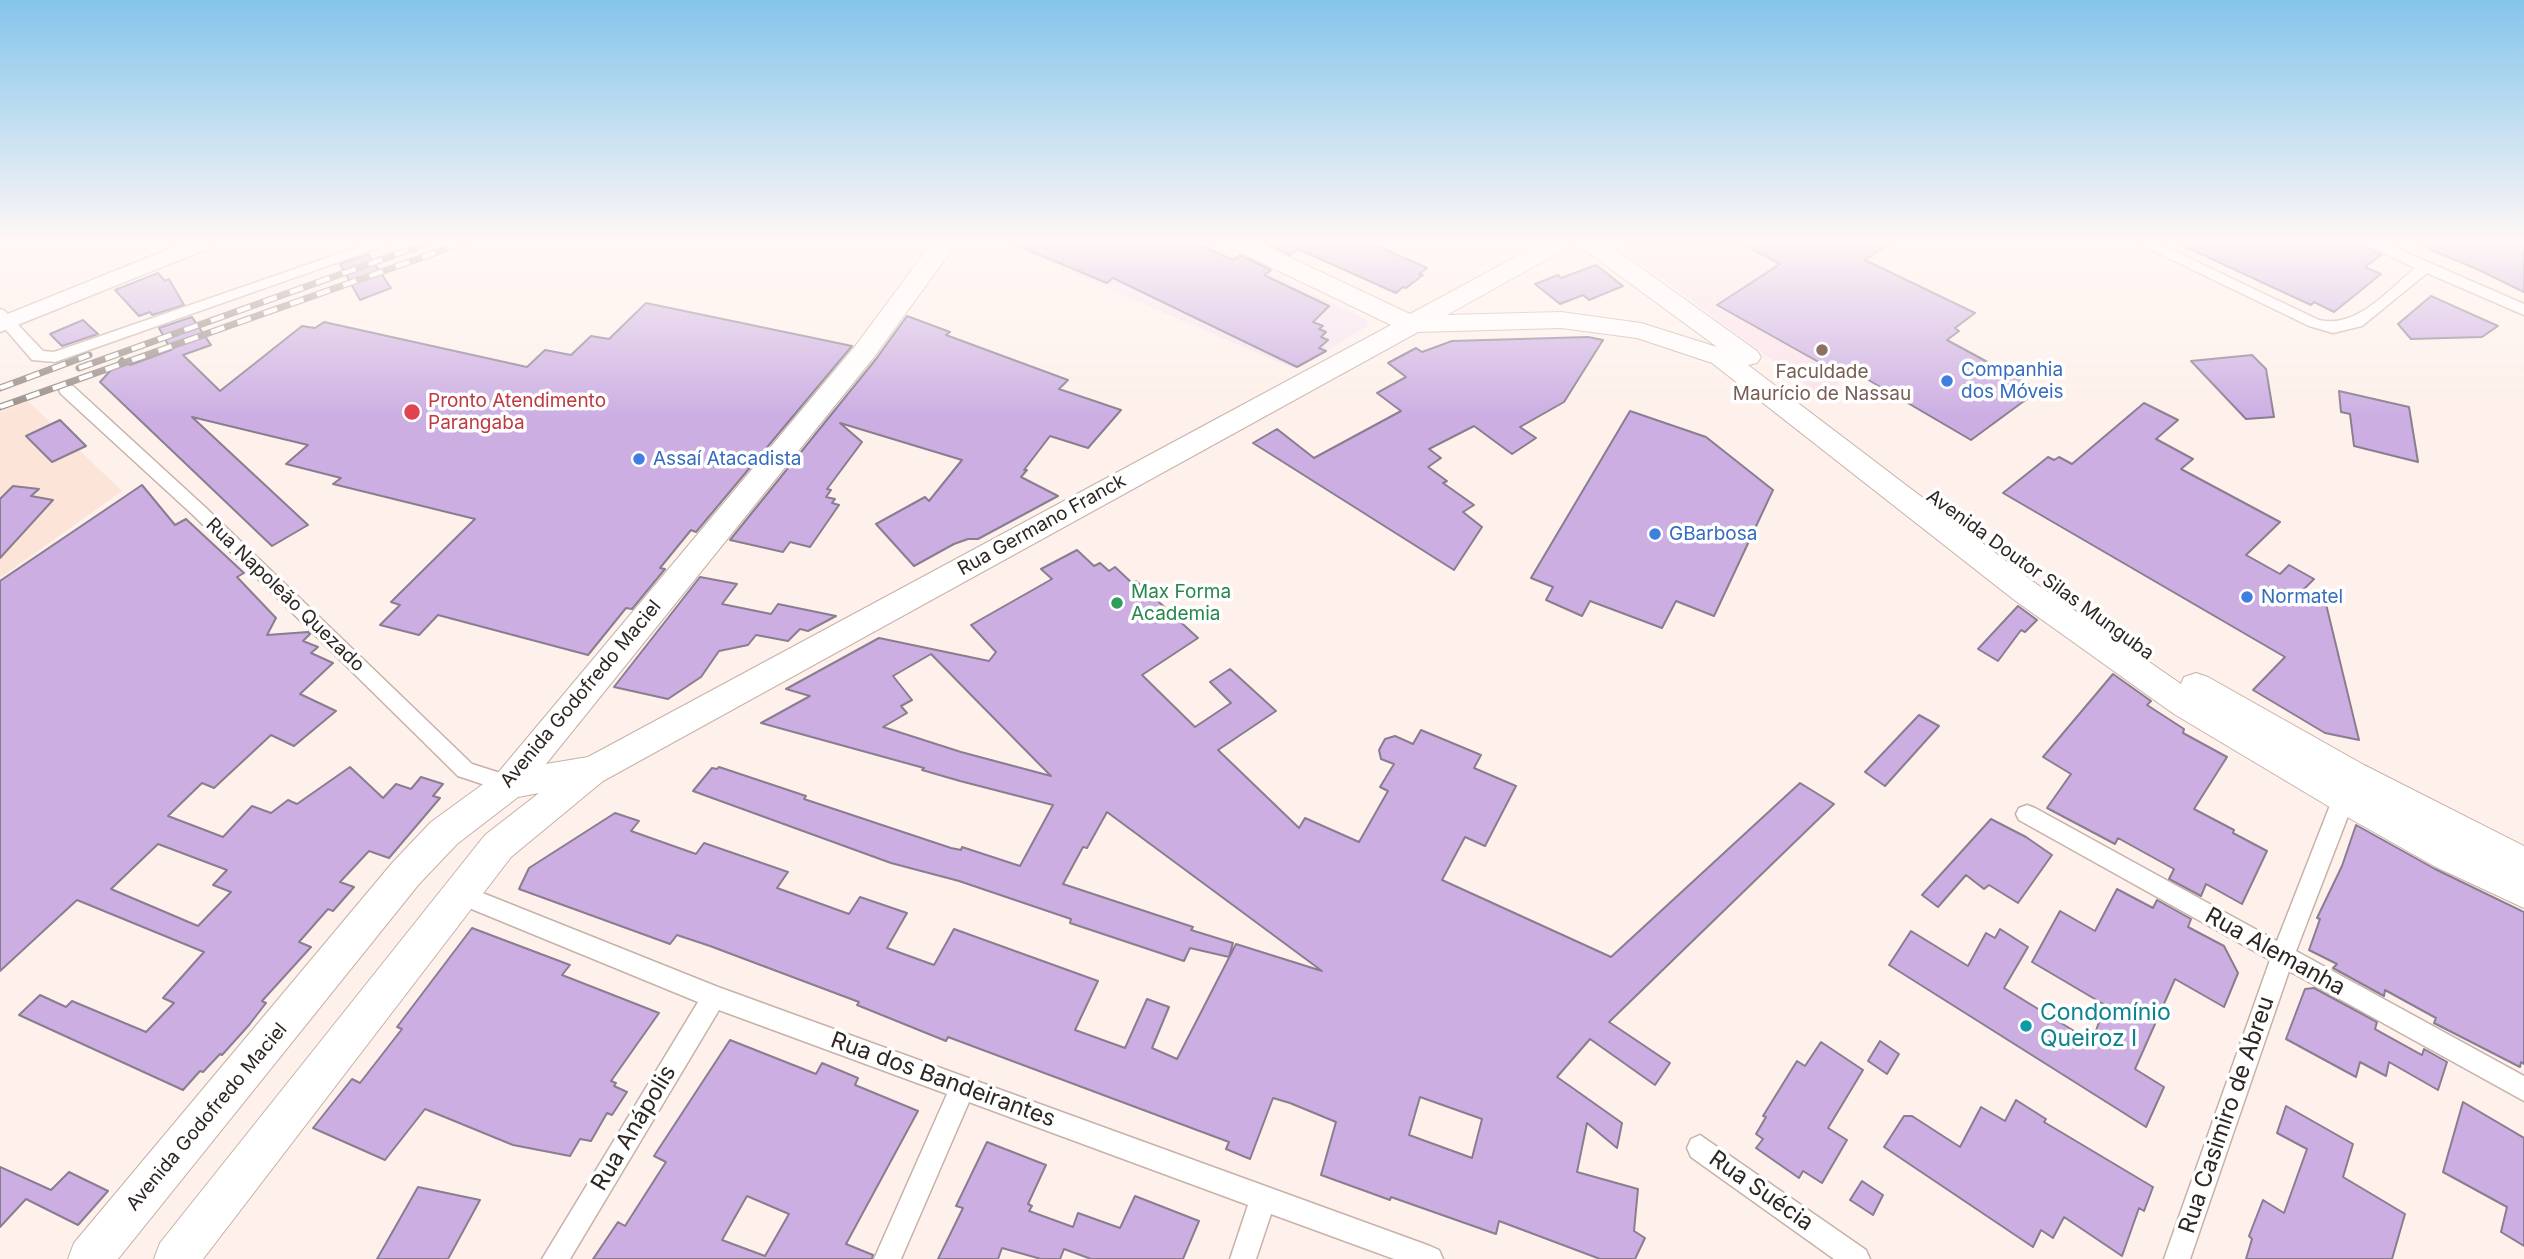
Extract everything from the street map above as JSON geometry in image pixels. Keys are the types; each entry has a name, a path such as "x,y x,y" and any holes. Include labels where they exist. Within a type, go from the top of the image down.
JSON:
{"main road":[{"path":"3,320 59,299"},
{"name":"Avenida Godofredo Maciel","path":"90,1259 406,873 444,833 509,784 865,351 904,299"},
{"path":"1357,299 1410,324"},
{"name":"Rua Germano Franck","path":"509,784 594,770 1457,299"},
{"name":"Avenida Doutor Silas Munguba","path":"1667,299 2088,613 2449,856 2524,892"},
{"name":"Avenida Doutor Silas Munguba","path":"1410,324 1560,320 1641,331 1721,357 2072,627 2186,705 2348,787 2524,864"},
{"path":"176,1259 499,846 594,770"}],"street":[{"path":"3,320 38,356 55,357 224,299"},
{"path":"2263,299 2314,323 2333,328 2357,323 2386,299"},
{"path":"2498,299 2524,310"},
{"name":"Rua Napoleão Quezado","path":"67,390 199,511 465,770 509,784"},
{"name":"Rua Casimiro de Abreu","path":"2177,1259 2283,957 2348,787"},
{"name":"Rua Alemanha","path":"2027,814 2524,1089"},
{"name":"Rua dos Bandeirantes","path":"460,894 714,996 1430,1259"},
{"name":"Rua Anápolis","path":"555,1259 714,996"},
{"path":"887,1259 963,1087"},
{"name":"Rua Suécia","path":"1700,1148 1857,1259"},
{"path":"1243,1259 1264,1198"}],"shaded area":[{"path":"1132,299 1323,299 1367,320 1368,326 1295,369"},
{"path":"1689,299 1939,299 1951,305 1821,396"},
{"path":"28,401 122,491 0,578 0,412"}],"building":[{"path":"123,299 180,299 184,305 152,315 150,312 139,316"},
{"path":"1156,299 1314,299 1329,306 1313,322 1323,326 1319,329 1326,332 1321,337 1328,340 1319,348 1326,351 1297,367"},
{"path":"1553,299 1573,299 1560,304"},
{"path":"1727,299 1945,299 1975,313 1955,328 1959,331 1947,340 2039,390 1971,440 1848,368 1840,374 1717,305"},
{"path":"2298,299 2350,299 2334,312 2314,302 2311,305"},
{"path":"2428,299 2437,299 2498,326 2482,337 2411,339 2398,324"},
{"path":"646,303 852,346 696,532 691,530 660,568 665,569 632,609 626,608 588,655 438,615 419,635 380,625 400,605 391,602 475,519 333,484 341,478 286,464 308,445 192,417 308,525 272,546 100,382 122,358 130,365 171,350 159,328 192,317 211,345 183,355 220,391 302,326 315,328 324,322 527,367 545,350 571,355 591,336 609,339"},
{"path":"907,316 950,332 946,335 1068,380 1059,389 1121,410 1088,448 1050,436 1024,470 1027,470 1021,477 1058,496 978,539 954,544 914,566 876,524 925,497 929,501 962,460 840,423 862,442 827,489 831,490 826,497 835,499 832,503 839,505 810,547 790,542 783,552 730,540 876,359"},
{"path":"83,320 98,334 62,346 50,334"},
{"path":"1588,337 1603,340 1564,402 1520,427 1536,438 1512,454 1474,426 1429,449 1441,458 1428,467 1447,481 1443,483 1474,505 1463,512 1482,527 1454,570 1253,443 1277,429 1314,458 1401,411 1377,393 1406,377 1388,363 1416,348 1422,352 1452,341"},
{"path":"2252,355 2266,369 2274,417 2246,419 2191,361"},
{"path":"2339,391 2409,407 2418,462 2354,446 2350,414 2341,412"},
{"name":"Normatel","path":"2144,403 2178,420 2156,439 2193,459 2181,469 2280,522 2246,555 2280,574 2289,565 2314,579 2302,591 2326,604 2359,740 2325,733 2253,690 2285,657 2003,493 2048,457 2054,460 2059,457 2072,464"},
{"name":"GBarbosa","path":"1630,411 1706,437 1773,490 1714,616 1676,601 1662,628 1590,601 1582,616 1546,600 1553,587 1531,578"},
{"path":"60,420 86,446 52,462 26,436"},
{"path":"142,485 175,525 186,519 244,573 237,577 276,618 267,635 308,632 310,634 303,641 318,647 311,653 333,663 300,694 336,711 294,746 271,735 214,788 202,783 168,816 223,837 252,806 271,813 288,800 297,804 350,767 383,798 396,784 411,789 421,777 443,784 433,796 440,798 389,858 369,851 340,882 354,887 333,911 328,909 299,942 311,947 262,1001 266,1003 249,1025 222,1055 203,1072 200,1071 183,1090 19,1015 40,995 66,1007 72,1001 146,1032 174,1003 163,998 204,952 77,900 0,971 0,581","holes":["158,844 227,870 213,885 231,892 198,926 111,889"]},
{"path":"13,486 39,489 31,496 53,500 0,558 0,499"},
{"path":"1077,550 1094,566 1100,563 1109,571 1115,567 1132,583 1136,581 1198,638 1142,675 1195,727 1231,703 1210,682 1230,669 1276,711 1218,750 1299,828 1305,818 1359,842 1388,791 1380,787 1394,764 1381,759 1379,750 1385,739 1395,736 1413,744 1421,730 1481,755 1474,768 1516,786 1485,846 1465,837 1442,880 1611,957 1800,783 1834,804 1609,1022 1670,1063 1655,1085 1590,1039 1557,1077 1622,1123 1617,1148 1587,1123 1577,1172 1638,1189 1634,1231 1645,1238 1635,1259 1600,1259 1499,1221 1496,1234 1321,1175 1336,1122 1290,1103 1273,1098 1250,1159 1226,1149 1229,1142 948,1037 946,1041 857,1005 859,1002 710,946 677,935 670,944 519,889 529,868 615,813 639,821 631,831 696,854 704,843 788,872 777,888 849,914 860,897 907,913 887,948 934,965 954,929 1098,981 1075,1030 1125,1048 1147,999 1169,1007 1152,1048 1177,1059 1236,944 1322,971 1107,812 1087,848 1083,847 1063,884 1233,943 1229,957 1190,948 1184,961 1070,923 1071,919 959,881 891,863 693,791 712,768 719,767 806,796 804,799 951,848 961,850 962,847 1020,866 1053,805 761,723 810,696 786,689 879,638 989,661 996,652 971,625 1052,579 1041,569","holes":["931,654 975,699 1051,776 961,752 883,727 907,713 901,706 912,700 893,676","1420,1097 1482,1119 1472,1158 1409,1135"]},
{"path":"700,577 737,584 722,604 771,614 778,604 836,616 808,631 800,629 788,641 756,635 748,645 719,651 701,677 668,699 614,687"},
{"path":"2018,606 2037,620 2025,632 2021,630 1998,661 1978,649"},
{"path":"2113,674 2151,701 2147,705 2184,729 2183,733 2227,757 2194,809 2267,851 2242,904 2206,884 2201,896 2169,879 2174,869 2118,838 2115,844 2047,808 2071,774 2043,757"},
{"path":"1919,715 1939,726 1885,786 1865,772"},
{"path":"1991,819 2026,837 2052,855 2018,903 1989,885 1984,889 1966,875 1938,907 1922,895"},
{"path":"2356,825 2435,869 2524,912 2524,1064 2521,1062 2520,1067 2434,1023 2436,1018 2385,990 2384,996 2333,968 2337,964 2309,950 2320,919 2317,918 2342,866"},
{"path":"2117,889 2153,908 2157,900 2191,919 2188,927 2224,946 2238,973 2224,1007 2175,979 2135,1069 2164,1087 2146,1127 1889,965 1911,931 1968,966 1986,933 1995,938 2000,929 2028,947 2004,988 2092,1042 2105,1005 2032,962 2060,911 2095,931"},
{"path":"472,928 570,965 562,975 659,1013 611,1081 616,1083 614,1086 627,1092 612,1115 607,1113 591,1141 580,1139 570,1156 513,1145 425,1109 385,1160 313,1128 352,1079 360,1083 402,1029 397,1027"},
{"path":"2314,988 2377,1022 2375,1029 2422,1055 2424,1049 2447,1062 2438,1090 2389,1062 2386,1076 2360,1062 2356,1077 2286,1039 2305,989"},
{"path":"730,1040 816,1074 822,1063 858,1078 855,1085 918,1111 846,1244 873,1255 872,1259 593,1259 618,1222 625,1226 666,1162 654,1156","holes":["747,1196 789,1214 765,1256 722,1240"]},
{"path":"1880,1041 1899,1054 1887,1074 1868,1061"},
{"path":"1821,1042 1863,1070 1828,1128 1847,1140 1822,1183 1803,1171 1799,1178 1756,1148 1763,1139 1756,1134 1766,1117 1763,1116 1797,1061 1805,1066"},
{"path":"2016,1100 2046,1119 2044,1122 2153,1187 2144,1211 2139,1208 2122,1256 2064,1217 2053,1238 2041,1230 2033,1247 1884,1147 1904,1116 1912,1116 1960,1147 1981,1107 2005,1121"},
{"path":"2463,1102 2524,1138 2524,1246 2501,1232 2507,1207 2443,1172"},
{"path":"2286,1106 2353,1144 2343,1177 2405,1214 2392,1259 2246,1259 2252,1239 2249,1236 2263,1200 2284,1213 2307,1149 2277,1133"},
{"path":"987,1142 1046,1165 1028,1204 1032,1206 1029,1211 1073,1227 1078,1213 1120,1228 1135,1196 1199,1221 1183,1259 1091,1259 1064,1249 1060,1259 1041,1259 1002,1248 998,1259 938,1259 963,1208 956,1206"},
{"path":"0,1167 51,1190 69,1172 108,1191 78,1225 26,1199 0,1227"},
{"path":"1862,1181 1883,1195 1873,1215 1850,1200"},
{"path":"418,1187 480,1200 448,1259 377,1259"}],"railway":[{"path":"79,368 272,299"},
{"path":"0,407 305,299"},
{"path":"0,388 89,355"}],"place":[{"name":"Faculdade Maurício de Nassau","path":"1822,350"},
{"name":"Companhia dos Móveis","path":"1947,381"},
{"name":"Pronto Atendimento Parangaba","path":"412,412"},
{"name":"Assaí Atacadista","path":"639,459"},
{"name":"GBarbosa","path":"1655,534"},
{"name":"Normatel","path":"2247,597"},
{"name":"Max Forma Academia","path":"1117,603"},
{"name":"Condomínio Queiroz I","path":"2026,1026"}]}
